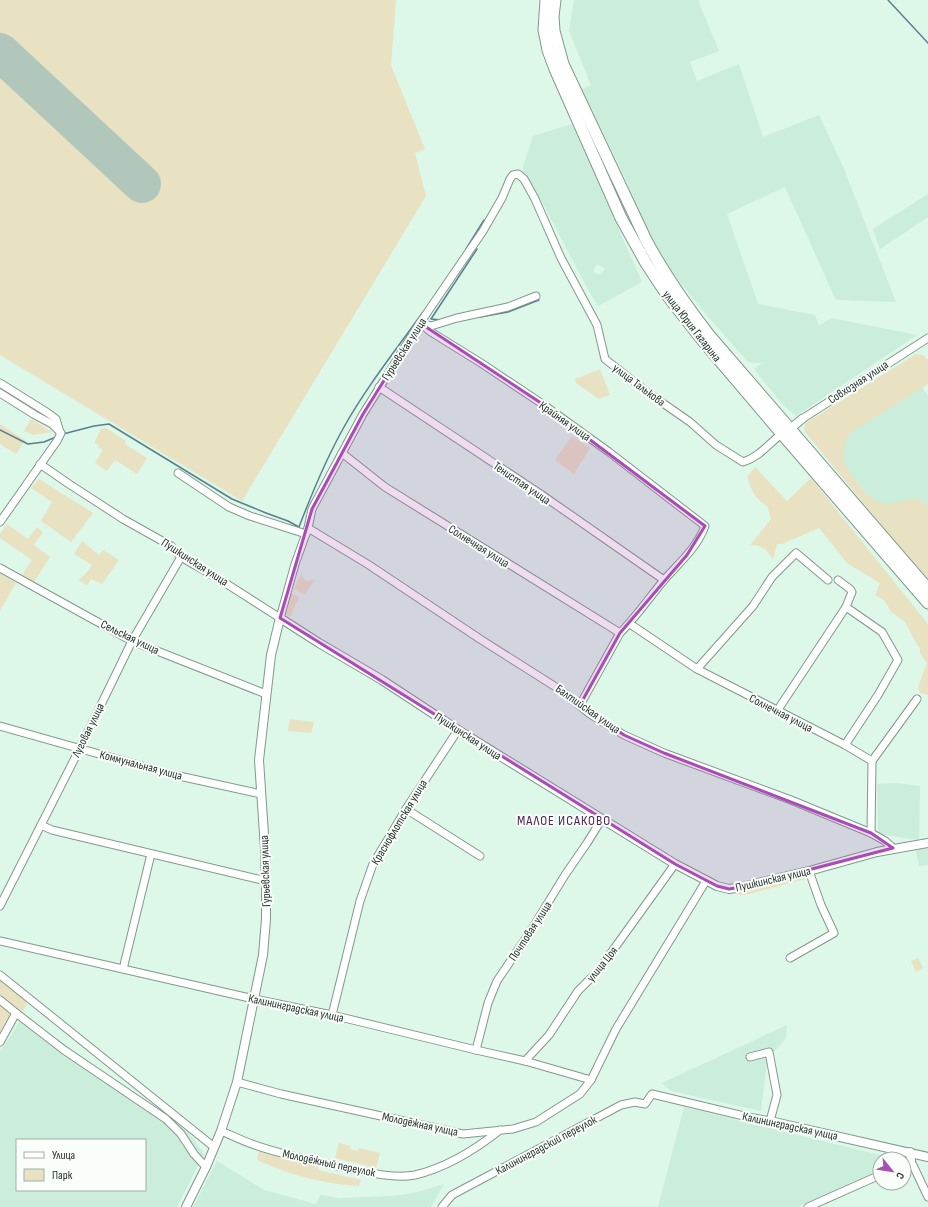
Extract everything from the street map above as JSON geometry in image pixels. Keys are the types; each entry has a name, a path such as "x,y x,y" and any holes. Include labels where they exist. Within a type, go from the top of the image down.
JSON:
{"main road":[{"name":"улица Юрия Гагарина","path":"546,0 544,30 554,69 621,218 653,275 685,319 928,589"},
{"name":"улица Юрия Гагарина","path":"555,0 553,16 554,31 563,64 649,247 660,267 688,308 786,432 928,603"}],"street":[{"name":"улица Талькова","path":"510,179 513,175 518,174 524,179 535,199 561,258 597,326 605,359 647,392 690,422 716,445 743,462 750,460 786,432"},
{"name":"Гурьевская улица","path":"186,1207 206,1167 221,1131 236,1082 262,955 266,918 266,881 259,760 266,694 271,655 280,618 312,509 379,387 420,323 483,231 502,198 510,179"},
{"path":"420,323 431,326 457,318 508,307 536,296"},
{"name":"Крайняя улица","path":"420,323 431,332 481,363 548,408 615,456 705,526 701,536 688,555 664,580"},
{"name":"Совхозная улица","path":"786,432 802,419 928,338"},
{"path":"0,383 56,419 60,432 57,441 1,519"},
{"name":"Тенистая улица","path":"379,387 542,495 664,580"},
{"path":"0,393 52,424 60,432"},
{"name":"Солнечная улица","path":"342,453 385,487 620,633"},
{"name":"Пушкинская улица","path":"40,464 123,519 171,546 181,557 219,579 319,643 382,680 458,730 674,864 706,880 729,889 742,887 809,871 893,848 928,843"},
{"name":"Балтийская улица","path":"178,473 229,507 250,516 307,529 369,565 480,639 562,691 590,714 624,735 664,753 791,800 871,833 885,841 893,848"},
{"path":"697,669 753,606 772,577 796,553 828,580"},
{"name":"Луговая улица","path":"0,906 132,641 181,557"},
{"name":"Сельская улица","path":"0,568 132,641 266,694"},
{"path":"580,705 620,633 630,624 664,580"},
{"path":"777,711 846,607 852,592 838,580"},
{"path":"845,745 878,695 898,660 882,632 846,607"},
{"name":"Солнечная улица","path":"630,624 697,669 845,745 872,761"},
{"path":"871,833 872,761 917,699"},
{"name":"Коммунальная улица","path":"0,726 170,774 261,794"},
{"name":"Краснофлотская улица","path":"332,1015 360,901 373,864 406,809 458,730"},
{"path":"406,809 480,856"},
{"name":"Почтовая улица","path":"476,1050 488,1003 497,981 530,932 565,875 588,843 602,819"},
{"path":"41,825 52,830 266,881"},
{"path":"123,969 151,854"},
{"name":"улица Цоя","path":"525,1060 549,1035 578,992 598,971 674,864"},
{"path":"790,958 834,933 821,906 809,871"},
{"name":"Молодёжная улица","path":"236,1082 281,1094 463,1134 513,1129 536,1122 580,1094 591,1080 616,1029 706,880"},
{"name":"Калининградская улица","path":"0,941 254,999 332,1015 476,1050 525,1060 591,1080"},
{"path":"0,975 214,1147"},
{"path":"0,1000 64,1050 166,1119 182,1134 194,1154 206,1167"},
{"path":"0,1042 16,1013"},
{"path":"750,1057 769,1052 777,1095 770,1120"},
{"name":"Калининградская улица","path":"652,1094 748,1117 770,1120 906,1151"},
{"name":"Калининградский переулок","path":"442,1207 452,1195 543,1145 621,1105 635,1102 645,1104 652,1094"},
{"name":"Молодёжный переулок","path":"221,1131 252,1144 304,1159 371,1174 413,1175 434,1169 480,1146 500,1130"},
{"name":"Калининградская улица","path":"912,1153 928,1157"},
{"path":"912,1171 928,1197"},
{"path":"808,1207 816,1205 872,1179"}],"highlighted area":[{"path":"420,323 541,403 705,526 687,555 620,633 580,705 624,735 664,753 871,833 893,848 742,887 729,889 717,886 675,864 280,618 312,509 363,414"}],"shaded area":[{"path":"574,0 698,0 719,51 690,62 697,81 739,64 763,137 819,115 844,169 896,302 836,300 785,187 727,214 758,304 815,315 819,326 831,318 917,335 796,416 784,406 754,369 762,363 748,362 705,313 674,275 648,232 626,180 582,89 591,85 569,31"},
{"path":"572,124 642,282 598,306 541,200 523,172 523,167 533,136","holes":["597,264 605,268 601,275 593,272"]},
{"path":"928,194 928,217 880,249 873,229"},
{"path":"909,367 928,396 928,564 811,429"},
{"path":"897,783 920,786 919,840 878,834 877,784"},
{"path":"928,846 928,865 919,866 915,847"},
{"path":"24,1015 189,1133 204,1154 177,1207 0,1207 0,1052"},
{"path":"787,1025 786,1038 767,1060 761,1111 671,1091 662,1083"},
{"path":"684,1107 872,1153 872,1174 798,1207 658,1207"},
{"path":"217,1161 264,1190 316,1204 320,1195 339,1198 393,1196 414,1193 444,1184 431,1207 193,1207"}],"green space":[{"path":"0,0 396,0 391,65 425,149 415,153 426,196 242,501 0,355 0,58 139,189 147,182 0,45"},
{"path":"916,354 923,355 928,360 928,384 853,431 847,439 843,453 846,467 850,473 863,490 874,499 883,503 889,503 907,499 919,499 928,507 928,580 805,432 804,428 806,423"},
{"path":"600,369 610,395 599,399 576,383 575,379"},
{"path":"31,419 52,432 33,435 24,431"},
{"path":"0,424 25,440 16,454 0,444"},
{"path":"106,428 126,441 125,444 147,458 137,474 115,460 107,471 95,463 102,449 98,447 99,445 94,443 101,429"},
{"path":"572,436 590,448 574,474 555,460"},
{"path":"755,467 787,501 811,478 928,624 928,695 920,693 918,687 927,663 920,653 920,648 905,622 891,612 885,601 875,595 880,583 848,564 819,528 782,544 777,544 773,560 764,548 750,545 771,519 767,506 754,494 747,477"},
{"path":"39,479 93,513 71,542 41,521 52,502 31,488"},
{"path":"7,524 28,539 37,527 43,532 34,545 50,557 34,582 22,575 32,560 0,538 0,534"},
{"path":"82,541 99,555 103,550 119,560 102,584 91,579 87,585 78,580 85,575 92,565 74,554"},
{"path":"302,572 302,576 306,581 315,579 305,595 294,589"},
{"path":"0,574 16,583 0,611"},
{"path":"291,593 299,597 290,617 285,614"},
{"path":"290,719 314,722 311,733 288,731"},
{"path":"804,876 805,879 745,895 734,893 734,892"},
{"path":"918,958 923,968 916,972 911,961"},
{"path":"0,974 30,999 0,1050"},
{"path":"339,1143 351,1146 350,1149 358,1151 359,1148 380,1153 376,1168 335,1158"},
{"path":"259,1151 318,1166 318,1170 361,1180 359,1186 307,1178 257,1160"}],"waterway":[{"path":"888,0 928,43"},
{"path":"466,249 484,220"},
{"path":"441,320 431,319 477,249"},
{"path":"480,317 508,312 539,300"},
{"path":"63,434 94,426 109,424 232,499 288,521 299,527 331,451 344,427 372,383 423,312"},
{"path":"0,430 28,444 44,442 56,437"}],"runway":[{"path":"0,52 142,184"}],"district":[{"name":"МАЛОЕ ИСАКОВО","path":"564,820"}]}
